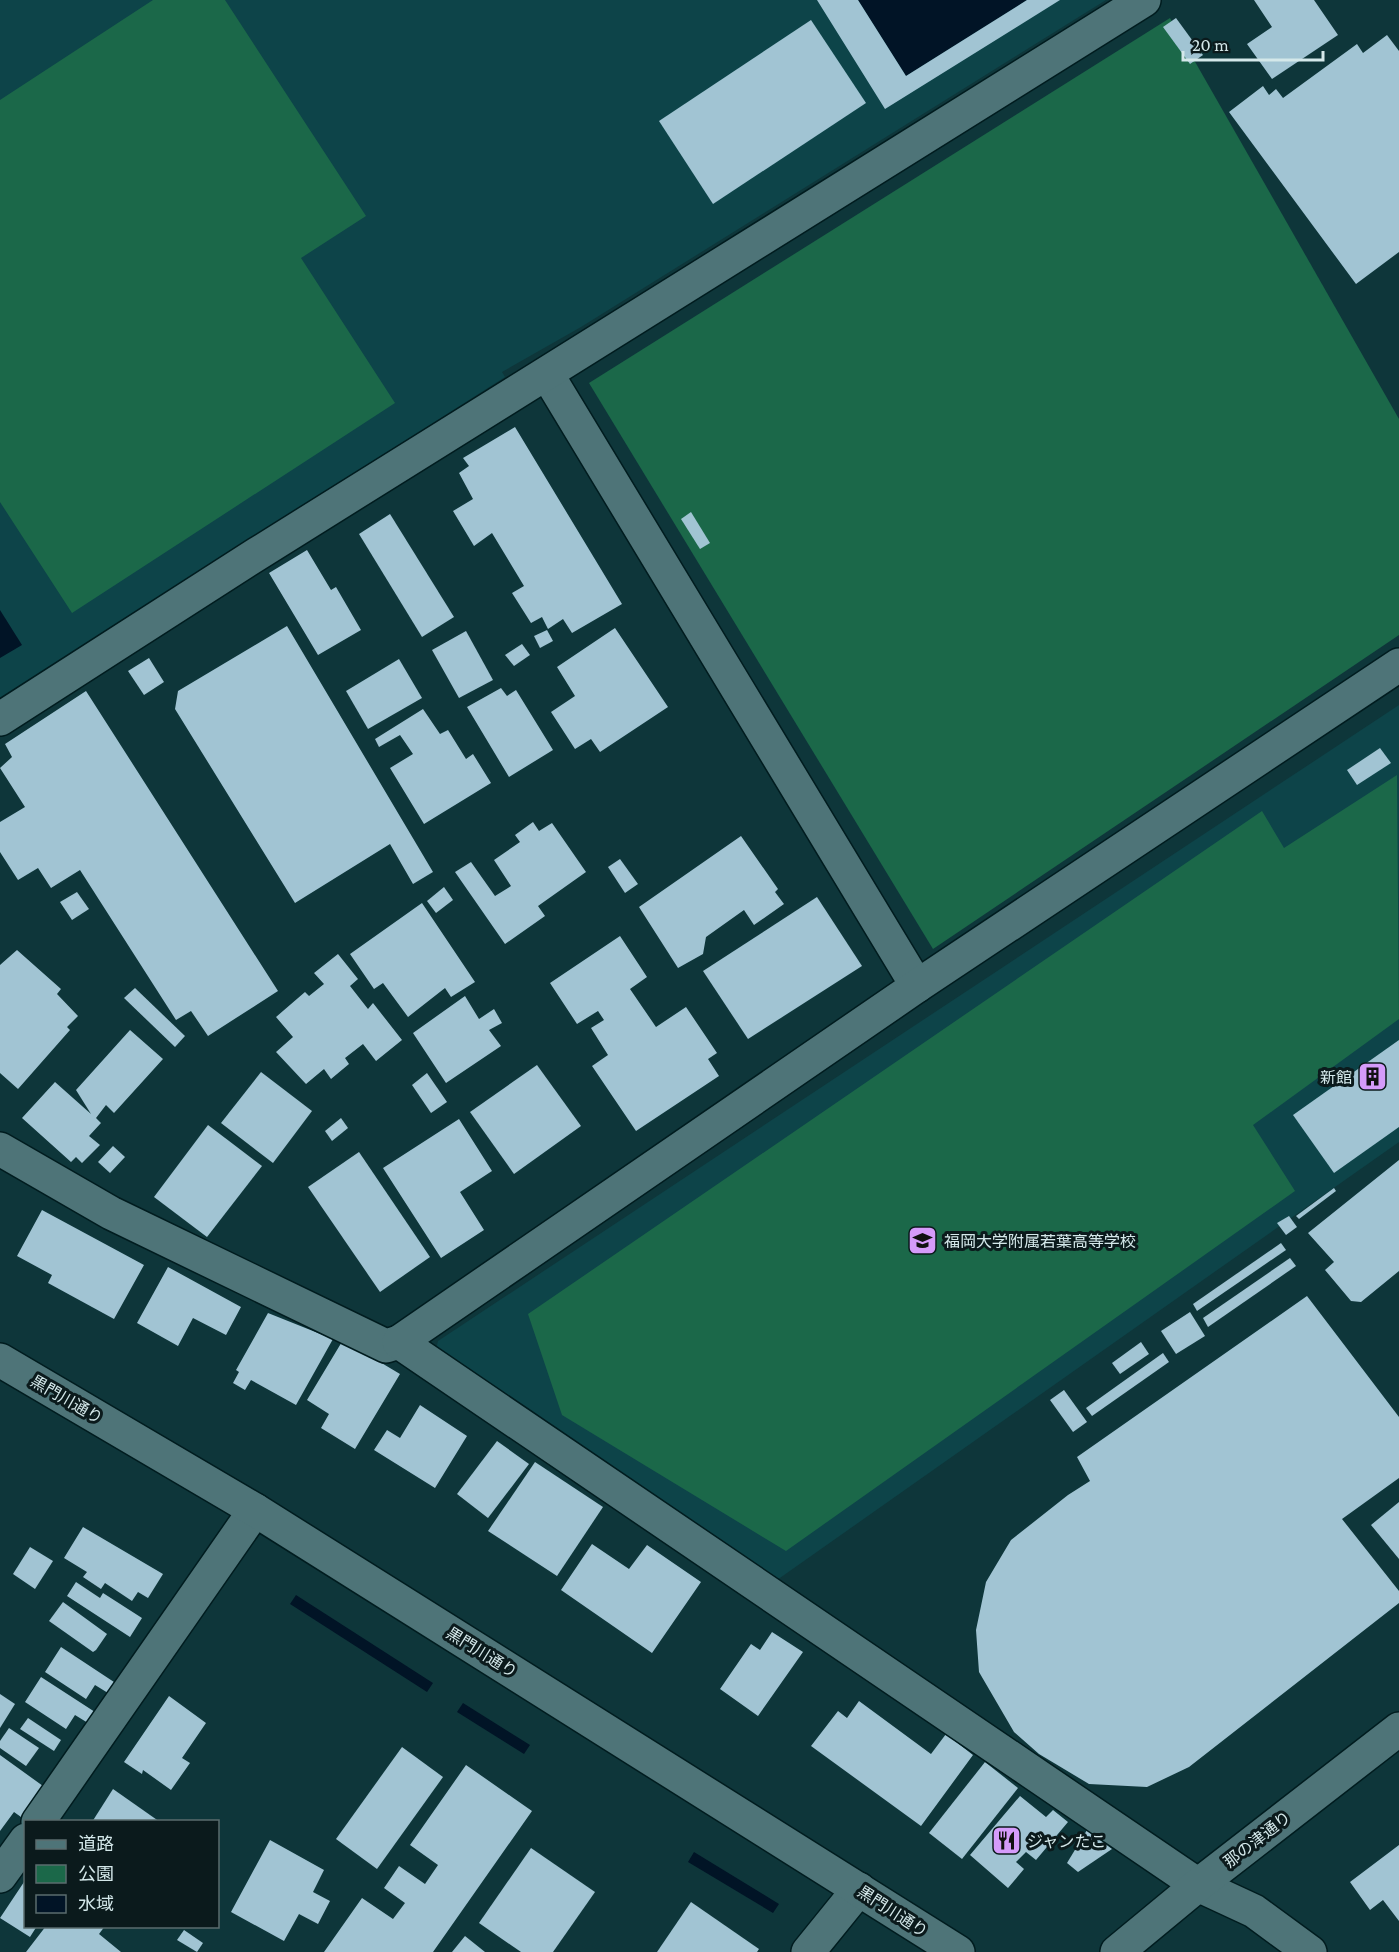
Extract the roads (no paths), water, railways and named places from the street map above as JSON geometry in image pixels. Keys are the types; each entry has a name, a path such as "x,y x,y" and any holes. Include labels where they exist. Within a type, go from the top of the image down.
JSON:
{"street":[{"path":"0,719 256,554 1144,0"},
{"path":"547,374 917,986"},
{"path":"0,1149 111,1213 185,1249 386,1346 399,1342 917,986 1399,665"},
{"path":"399,1342 1198,1885 1254,1911 1310,1952"},
{"name":"黒門川通り","path":"0,1360 255,1510 958,1952"},
{"path":"39,1820 255,1510"},
{"name":"那の津通り","path":"1117,1952 1198,1885 1399,1729"},
{"path":"0,1876 24,1842"},
{"path":"808,1952 859,1889"}],"water":[{"path":"858,0 1027,0 906,76"},
{"path":"0,610 22,645 0,658"},
{"path":"296,1595 433,1683 427,1692 290,1604"},
{"path":"463,1703 530,1745 524,1754 457,1712"},
{"path":"694,1852 779,1904 773,1913 688,1862"}],"place":[{"name":"新館","path":"1373,1077"},
{"name":"福岡大学附属若葉高等学校","path":"923,1241"},
{"name":"ジャンたこ","path":"1006,1841"}]}
